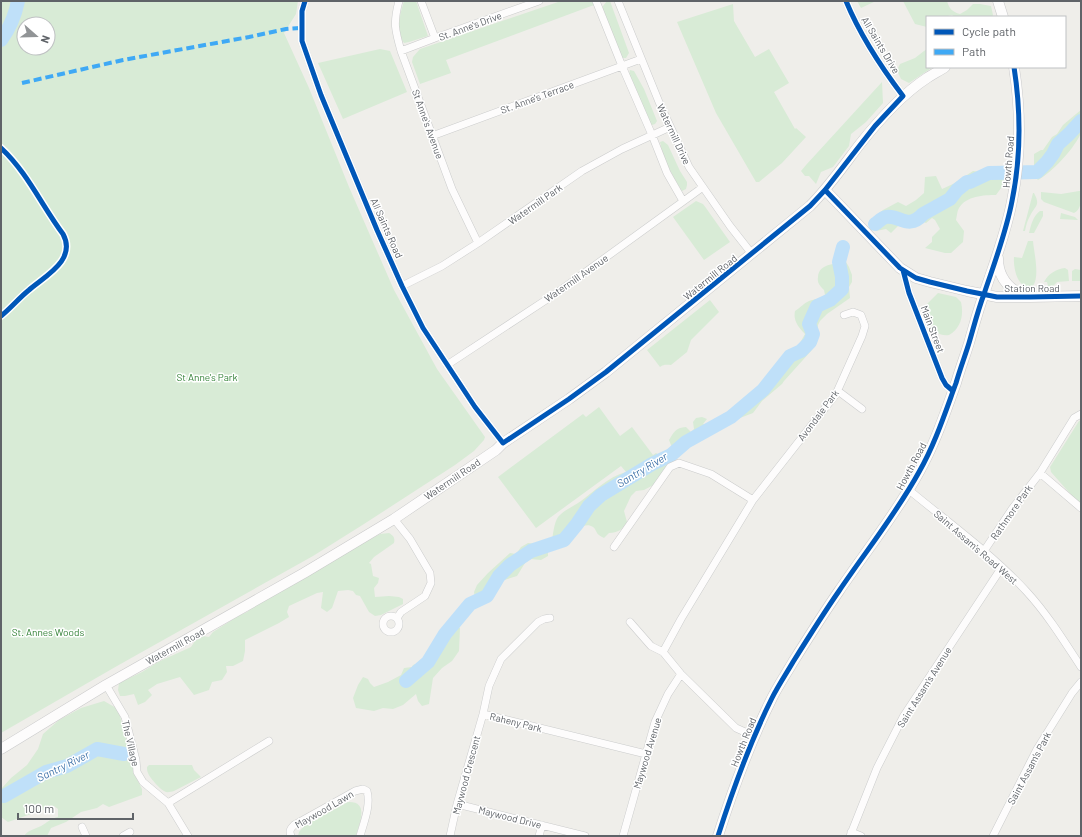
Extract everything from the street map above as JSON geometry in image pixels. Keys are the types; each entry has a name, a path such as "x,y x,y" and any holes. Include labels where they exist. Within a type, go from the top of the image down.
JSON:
{"main road":[{"path":"998,1 1002,16"},
{"name":"Watermill Road","path":"1,749 106,684 304,573 394,519 569,399 606,372 810,206 825,190 875,126 903,96 926,78 943,68"},
{"name":"Howth Road","path":"718,836 754,736 775,693 806,641 840,590 897,510 920,471 936,438 969,345 1012,202 1017,177 1020,121 1019,101 1014,68"},
{"name":"Main Street","path":"825,190 903,270 916,278 984,294"},
{"name":"Station Road","path":"1000,246 998,267 1003,280 1014,290 1030,297"},
{"name":"Station Road","path":"984,294 996,297 1081,296"}],"street":[{"name":"All Saints Road","path":"305,1 302,11 302,41 312,72 377,230 402,286 423,328 475,407 503,443"},
{"name":"St Anne's Avenue","path":"399,1 395,15 395,32 401,51 452,189 478,243"},
{"path":"421,1 435,38"},
{"name":"St. Anne's Drive","path":"401,51 539,1"},
{"path":"596,1 667,173 683,201"},
{"name":"Watermill Drive","path":"618,1 641,59 689,168 730,226 752,254"},
{"name":"All Saints Drive","path":"846,1 872,50 903,96"},
{"name":"St. Anne's Terrace","path":"432,136 641,59"},
{"name":"Watermill Park","path":"402,286 442,266 582,171 622,149 670,127"},
{"name":"Watermill Avenue","path":"447,365 558,292 703,187"},
{"name":"Main Street","path":"903,270 909,293 942,378 946,385 953,391"},
{"name":"Avondale Park","path":"663,652 680,618 753,500 838,391 865,326 861,315 853,312 844,315"},
{"path":"838,391 862,409"},
{"name":"Rathmore Park","path":"984,551 1012,509 1040,473 1074,418 1081,414"},
{"path":"614,547 670,467 679,463 711,474 753,500"},
{"path":"1040,473 1081,508"},
{"name":"Saint Assam's Road West","path":"909,490 984,551 1027,592 1050,619 1081,666"},
{"path":"394,519 410,539 430,573 431,582 425,596 401,612 397,618"},
{"name":"Saint Assam's Avenue","path":"851,834 877,768 903,717 1002,567"},
{"name":"Raheny Park","path":"550,618 538,622 501,659 489,686 483,714 646,754"},
{"path":"630,622 651,646 663,652 681,674 736,728 754,736"},
{"name":"Maywood Avenue","path":"623,836 655,722 668,694 681,674"},
{"name":"Saint Assam's Park","path":"993,836 1036,749 1072,693 1081,682"},
{"name":"The Village","path":"106,684 125,717 136,760 137,772 143,782 168,803 188,836"},
{"name":"Maywood Crescent","path":"450,836 483,714"},
{"path":"168,803 269,742"},
{"name":"Maywood Lawn","path":"291,836 290,828 294,825 355,791 363,789 367,791 369,796 368,806 360,836"},
{"name":"Maywood Drive","path":"458,804 585,836"},
{"path":"539,836 542,825"},
{"path":"82,827 86,836"},
{"path":"123,836 130,832"},
{"path":"851,834 861,836"}],"green space":[{"name":"St Anne's Park","path":"1,1 298,1 296,14 284,33 309,88 349,187 394,290 437,369 485,437 474,451 455,465 313,556 1,733"},
{"path":"404,1 416,1 428,36 404,43 401,38 399,22"},
{"path":"561,1 592,1 594,5 446,60 451,73 420,84 412,62 413,57 420,49"},
{"path":"607,1 610,1 629,53 626,58 621,58 602,12 603,6"},
{"path":"857,1 876,1 861,8"},
{"path":"903,1 947,1 951,9 960,14 973,4 980,4 991,6 993,15 926,16 926,27 915,24"},
{"path":"733,4 734,21 755,57 769,49 789,83 774,92 795,129 796,128 806,137 782,163 759,182 756,182 716,113 677,22"},
{"path":"380,49 390,51 407,92 343,119 318,63"},
{"path":"926,50 926,68 932,68 909,83 901,79 897,70 900,64 915,58"},
{"path":"630,70 634,71 644,89 657,121 655,124 652,125 650,123 629,75"},
{"path":"882,82 883,103 866,122 851,134 849,146 833,167 821,172 816,184 809,176 805,176 801,171"},
{"path":"1081,110 1081,133 1077,141 1049,172 1038,180 1034,176 1034,154 1043,150 1063,125"},
{"path":"663,141 668,145 680,171 687,182 686,189 682,191 663,155 660,142"},
{"path":"992,167 1006,168 1004,184 996,195 976,197 962,204 957,212 956,220 964,231 963,242 951,253 925,248 932,242 932,237 940,229 935,220 932,218 926,223 921,221 910,226 899,225 891,233 886,229 876,231 869,221 883,210 898,202 906,206 916,200 924,193 925,177 936,176 942,189 973,171 980,172"},
{"path":"1081,191 1080,204 1077,211 1074,213 1044,202 1041,199 1041,192 1061,194"},
{"path":"1033,193 1036,197 1037,203 1028,220 1025,231 1023,231"},
{"path":"696,201 703,204 730,242 704,260 673,217"},
{"path":"1040,211 1043,211 1043,216 1034,233 1029,233 1034,218"},
{"path":"1061,213 1075,217 1078,220 1060,219"},
{"path":"1028,241 1033,241 1036,276 1033,286 1028,287 1020,282 1018,278 1014,267 1014,257 1022,258"},
{"path":"846,262 852,275 852,282 849,287 850,298 827,314 820,321 818,325 817,343 782,384 762,401 753,413 703,437 682,452 673,450 669,440 675,431 679,428 686,427 691,432 694,429 693,422 696,418 702,417 707,419 703,424 709,426 712,424 755,392 796,350 805,334 797,323 795,311 807,302 825,295 824,290 818,281 819,272 821,269 829,265"},
{"path":"1065,268 1068,270 1069,281 1057,282 1051,287 1048,286 1047,282 1044,282 1053,272 1058,269"},
{"path":"1075,269 1081,270 1081,281 1072,281 1072,271"},
{"path":"938,293 956,297 961,302 961,321 956,329 949,335 943,335 935,331 929,323 923,308"},
{"path":"710,300 719,312 691,340 687,352 671,365 664,365 660,367 647,350"},
{"path":"599,407 620,436 632,427 653,455 656,453 667,462 666,471 657,483 644,490 636,491 631,496 624,511 627,522 620,530 609,533 604,538 598,534 593,527 587,525 581,528 571,538 558,545 552,541 558,517 608,480 626,472 621,466 536,528 498,477 583,414 586,417"},
{"path":"1081,420 1081,506 1051,472 1050,467"},
{"path":"389,533 394,537 394,543 374,557 369,563 371,564 373,576 379,578 378,583 374,588 375,597 399,597 403,599 403,604 381,615 375,616 369,612 360,596 356,595 353,591 338,591 332,608 327,612 321,608 323,592 317,593 289,606 287,612 289,617 245,640 243,661 233,666 226,666 227,672 222,680 212,682 209,690 194,695 180,677 157,684 148,690 152,695 145,702 138,705 134,694 120,696 118,690 119,683 142,672 158,662 191,647 195,641 203,636 209,637 213,632 316,568 380,534"},
{"path":"528,543 536,544 548,552 548,556 541,560 531,559 525,563 517,576 501,581 488,599 481,603 475,598 474,592 477,585 488,573 510,553 516,554 521,547"},
{"path":"452,623 460,628 459,651 452,661 442,668 433,678 429,704 422,706 418,701 416,694 403,705 393,709 383,708 374,711 356,708 353,698 363,677 368,679 374,687 401,675 404,668 412,667 413,665 424,661 427,658 437,641 445,633 446,627"},
{"path":"104,701 118,709 137,779 142,789 142,795 109,807 103,804 97,808 81,812 66,822 51,828 47,836 24,836 53,818 58,817 58,809 54,806 8,822 1,817 2,788 11,778 27,765 38,749 43,734 59,720 81,708"},
{"path":"149,765 192,765 194,770 201,777 174,791 166,792 152,780 147,771 147,767"},
{"path":"348,802 359,805 361,809 361,820 356,836 298,836 299,832 304,826"}],"waterway":[{"path":"1,40 12,22 18,1"},
{"name":"Santry River","path":"875,224 886,217 908,222 918,219 923,214 950,199 957,190 967,182 989,173 1037,172 1047,162 1058,144 1081,121"},
{"name":"Santry River","path":"406,681 428,662 445,634 470,604 487,596 499,576 510,565 531,551 564,540 589,506 601,495 652,464 671,455 686,442 731,417 763,390 790,356 801,351 810,342 813,334 809,324 817,306 830,300 842,289 842,277 839,262 843,247"},
{"name":"Santry River","path":"4,796 46,772 67,766 97,749 124,754"}],"marked path":[{"path":"22,83 123,60 286,29 301,28"}],"cycle path":[{"path":"305,1 302,11 302,41 321,95 402,286 423,328 475,407 503,443 569,399 606,372 810,206 825,190 875,126 903,96 872,50 846,1"},
{"path":"718,836 749,749 774,694 827,608 891,518 910,488 925,461 939,428 956,383 1000,248 1012,201 1017,168 1019,134 1018,101 1014,68"},
{"path":"1,148 27,178 63,234 66,243 66,252 63,259 57,266 1,316"},
{"path":"825,190 900,268 916,278 997,297 1081,296"},
{"path":"903,270 909,293 942,378 946,385 953,391"}],"park label":[{"name":"St. Annes Woods","path":"48,632"}]}
